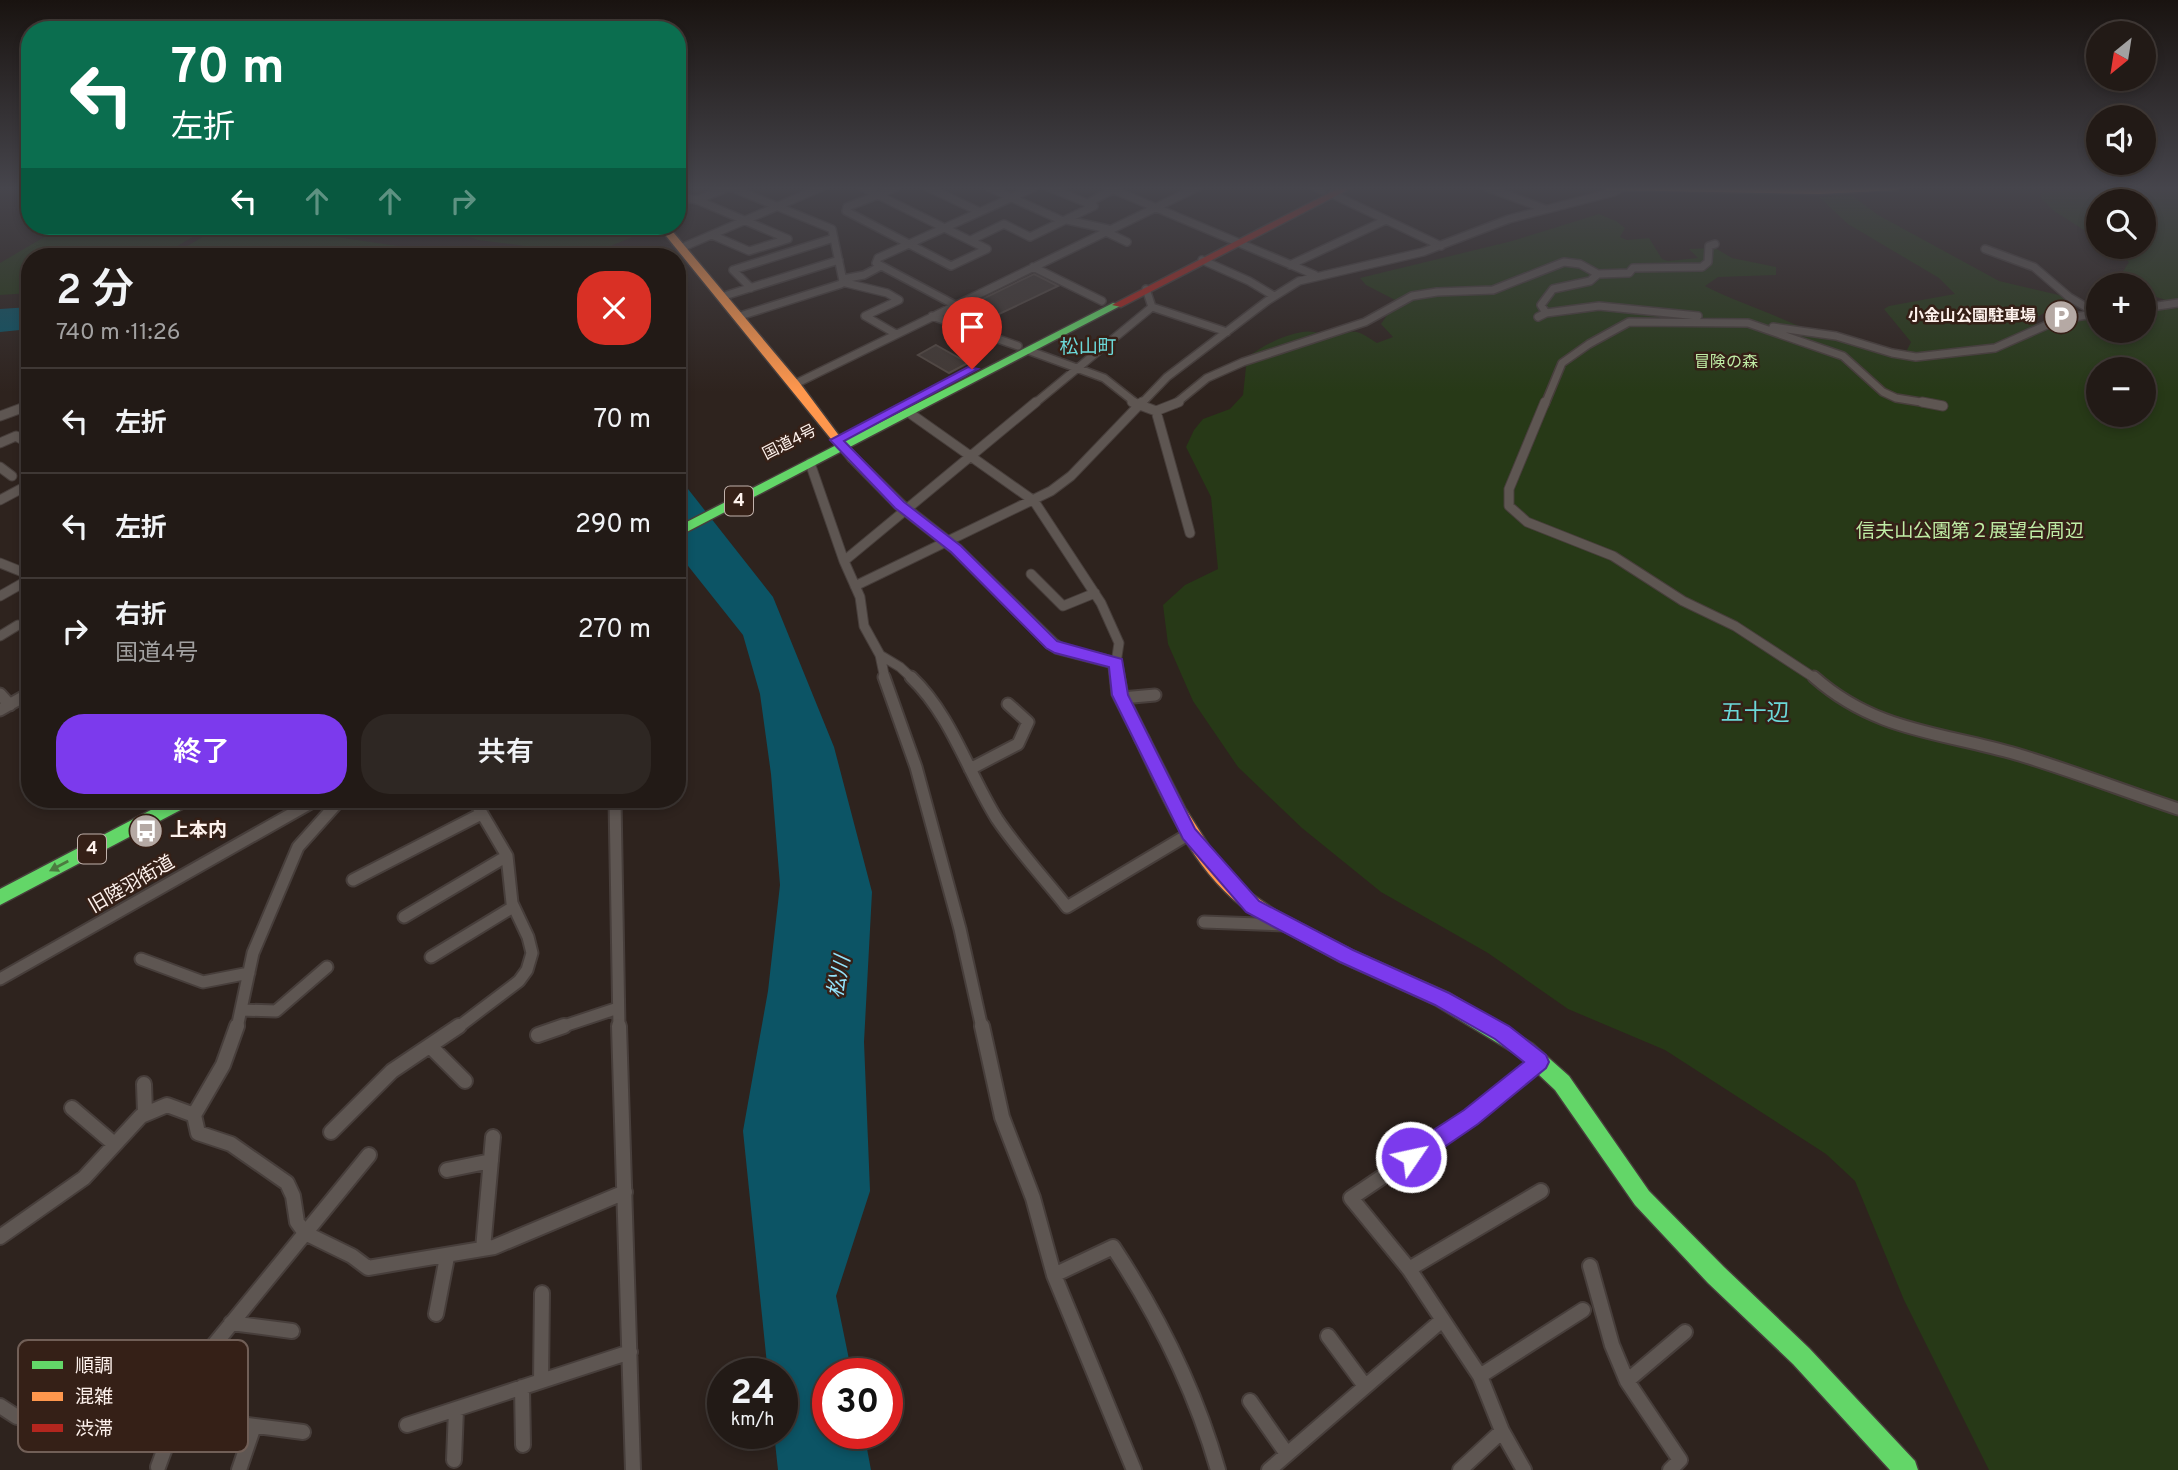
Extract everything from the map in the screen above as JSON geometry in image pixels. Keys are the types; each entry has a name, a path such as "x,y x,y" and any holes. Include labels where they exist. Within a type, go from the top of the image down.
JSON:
{"main road":[{"path":"687,256 795,384 839,443 900,505 947,541 1052,645 1116,663 1117,683 1122,698 1189,834 1253,906 1346,956 1442,999 1502,1033 1539,1062 1562,1083 1642,1198 1716,1275 1801,1356 1906,1470"},
{"name":"国道4号","path":"839,443 911,414 1102,301 1197,256"},
{"name":"国道4号","path":"686,528 839,443 1208,256"},
{"name":"国道4号","path":"686,517 802,464"},
{"name":"4","path":"0,883 141,808"},
{"name":"4","path":"0,898 169,808"}],"street":[{"path":"751,288 733,270 778,256"},
{"path":"838,256 843,281"},
{"path":"883,256 876,263 955,305"},
{"path":"931,256 951,266 973,256"},
{"path":"795,384 1055,256"},
{"path":"1269,256 1315,275"},
{"path":"1290,265 1310,256"},
{"path":"855,586 1034,501 1071,476 1167,377 1274,296 1315,275 1408,256"},
{"path":"1708,256 1708,264 1702,267 1639,268 1627,273 1598,275 1596,278 1561,286 1548,293 1541,305 1542,315 1617,306 1824,334 1892,354 1916,357 1996,348 2058,320 2086,315"},
{"path":"2002,256 2034,267 2069,297 2086,307"},
{"path":"721,297 839,260"},
{"path":"1202,260 1249,281 1274,296"},
{"path":"932,316 1104,378 1130,402 1156,411 1178,402 1207,378 1243,362 1365,322 1412,296 1437,292 1493,290 1564,262 1580,264 1598,275"},
{"path":"737,317 864,275 881,265"},
{"path":"1032,267 1102,301"},
{"path":"843,281 887,293 899,300 865,316 896,334"},
{"path":"1146,289 1152,307"},
{"path":"2156,306 2178,303"},
{"path":"1152,307 1227,331"},
{"path":"844,561 1081,369 1152,307"},
{"path":"1943,406 1889,395 1843,356 1748,324 1633,321 1562,363 1507,498 1513,512 1536,526 1613,556 1683,601 1758,639 1815,678 1833,695 1863,711 1912,730 2015,754 2178,809"},
{"path":"0,408 21,406"},
{"path":"0,416 21,408"},
{"path":"1156,411 1190,533"},
{"path":"911,414 1034,501 1095,593 1119,643 1116,663"},
{"path":"0,443 16,436 21,439"},
{"path":"802,464 855,586 864,626 880,655 885,681 916,767 960,929 1002,1117 1033,1198 1055,1275 1134,1470"},
{"path":"0,467 12,476"},
{"path":"0,501 21,489"},
{"path":"0,501 14,505"},
{"path":"0,563 21,573"},
{"path":"1031,574 1063,606 1095,593"},
{"path":"0,596 21,583"},
{"path":"0,636 18,625"},
{"path":"880,655 896,662 911,675 931,701 998,819 1067,907 1189,834"},
{"path":"0,694 5,707 21,698"},
{"path":"1122,698 1155,695"},
{"path":"970,769 1018,744 1028,722 1009,704"},
{"name":"旧陸羽街道","path":"0,979 302,808"},
{"path":"333,808 298,847 253,953 242,1010 223,1065 194,1115 198,1133 230,1144 288,1183 294,1192 296,1222 305,1233 356,1256 368,1268 447,1257 494,1247 625,1192"},
{"path":"331,1132 392,1071 431,1047 519,981 529,969 533,949 529,933 513,907 507,856 478,808"},
{"path":"615,808 618,1008 633,1470"},
{"path":"353,880 481,814"},
{"path":"404,917 507,856"},
{"path":"430,957 513,907"},
{"path":"1205,922 1288,925"},
{"path":"141,959 203,982 249,974"},
{"path":"242,1010 276,1011 327,967"},
{"path":"538,1035 618,1008"},
{"path":"431,1047 465,1081"},
{"path":"1524,1470 1502,1430 1480,1376 1409,1269 1350,1198 1471,1117 1539,1062"},
{"path":"144,1084 145,1112"},
{"path":"0,1237 84,1177 98,1164 113,1143 145,1112 167,1105 194,1115"},
{"path":"72,1108 113,1143"},
{"path":"483,1249 494,1137"},
{"path":"218,1340 369,1156"},
{"path":"447,1170 491,1161"},
{"path":"1409,1269 1541,1191"},
{"path":"1055,1275 1113,1247 1144,1292 1177,1353 1195,1395 1218,1470"},
{"path":"436,1314 447,1257"},
{"path":"1590,1266 1612,1345 1627,1381 1680,1460 1670,1470"},
{"path":"541,1381 542,1293"},
{"path":"1480,1376 1583,1310"},
{"path":"1269,1470 1441,1321"},
{"path":"232,1323 292,1331"},
{"path":"1627,1381 1685,1332"},
{"path":"1328,1336 1366,1386"},
{"path":"407,1425 630,1352"},
{"path":"522,1387 523,1445"},
{"path":"1251,1401 1287,1454"},
{"path":"0,1406 16,1417"},
{"path":"454,1460 456,1409"},
{"path":"248,1425 303,1432"},
{"path":"248,1444 254,1426"},
{"path":"1460,1470 1502,1430"},
{"path":"158,1467 164,1452"},
{"path":"239,1470 245,1452"}],"green space":[{"path":"13,256 21,256 21,294 0,295 0,263"},
{"path":"1452,256 1660,256 1668,261 1698,258 1696,256 1728,256 1776,267 1776,275 1718,277 1705,286 1810,331 1842,342 1890,352 1906,352 1911,342 1884,309 1955,294 1939,278 1901,256 1952,256 1999,281 2063,296 2077,306 2052,308 2031,321 2043,327 2086,318 2086,343 2156,343 2156,310 2178,308 2178,1470 1989,1470 1904,1300 1855,1181 1826,1154 1665,1050 1568,1009 1488,953 1381,892 1302,828 1238,767 1193,701 1168,644 1163,605 1185,585 1218,569 1211,497 1186,447 1194,430 1203,419 1230,409 1243,395 1247,358 1273,342 1305,332 1358,332 1377,343 1393,337 1381,324 1397,301 1366,285 1360,278"},
{"path":"2178,256 2178,304 2156,297 2156,273 2122,273 2129,262 2125,259"}],"water":[{"path":"21,308 21,330 0,332 0,309"},
{"name":"松川","path":"686,486 773,597 834,747 872,892 864,1042 870,1191 836,1296 849,1358 812,1358 812,1449 867,1449 871,1470 778,1470 776,1449 798,1449 798,1358 766,1358 743,1131 768,991 780,885 771,774 760,694 743,635 686,563"}],"building":[{"path":"1034,274 1058,286 995,316 970,305"},
{"path":"936,345 968,363 949,373 918,355"}],"traffic: fast":[{"path":"686,528 1117,305"},
{"path":"853,458 900,505 956,549 1052,644 1060,649 1116,663 1120,695 1142,739"},
{"path":"0,898 169,808"},
{"path":"1269,915 1346,956 1442,999 1526,1050 1562,1083 1642,1198 1716,1275 1801,1356 1906,1470"}],"traffic: slow":[{"path":"688,256 853,458"},
{"path":"1142,739 1179,813 1208,860 1246,900 1269,915"}],"traffic: jam":[{"path":"1117,305 1214,256"}],"place":[{"name":"小金山公園駐車場","path":"2061,317"},
{"name":"上本内","path":"146,831"}],"district":[{"name":"松山町","path":"1088,348"},
{"name":"五十辺","path":"1755,714"}],"route":[{"path":"972,369 836,440 900,505 956,549 1052,645 1116,663 1120,695 1189,834 1230,884 1253,906 1346,956 1442,999 1502,1033 1539,1062 1471,1117 1411,1157"}],"park label":[{"name":"冒険の森","path":"1726,363"},
{"name":"信夫山公園第２展望台周辺","path":"1970,532"}]}
